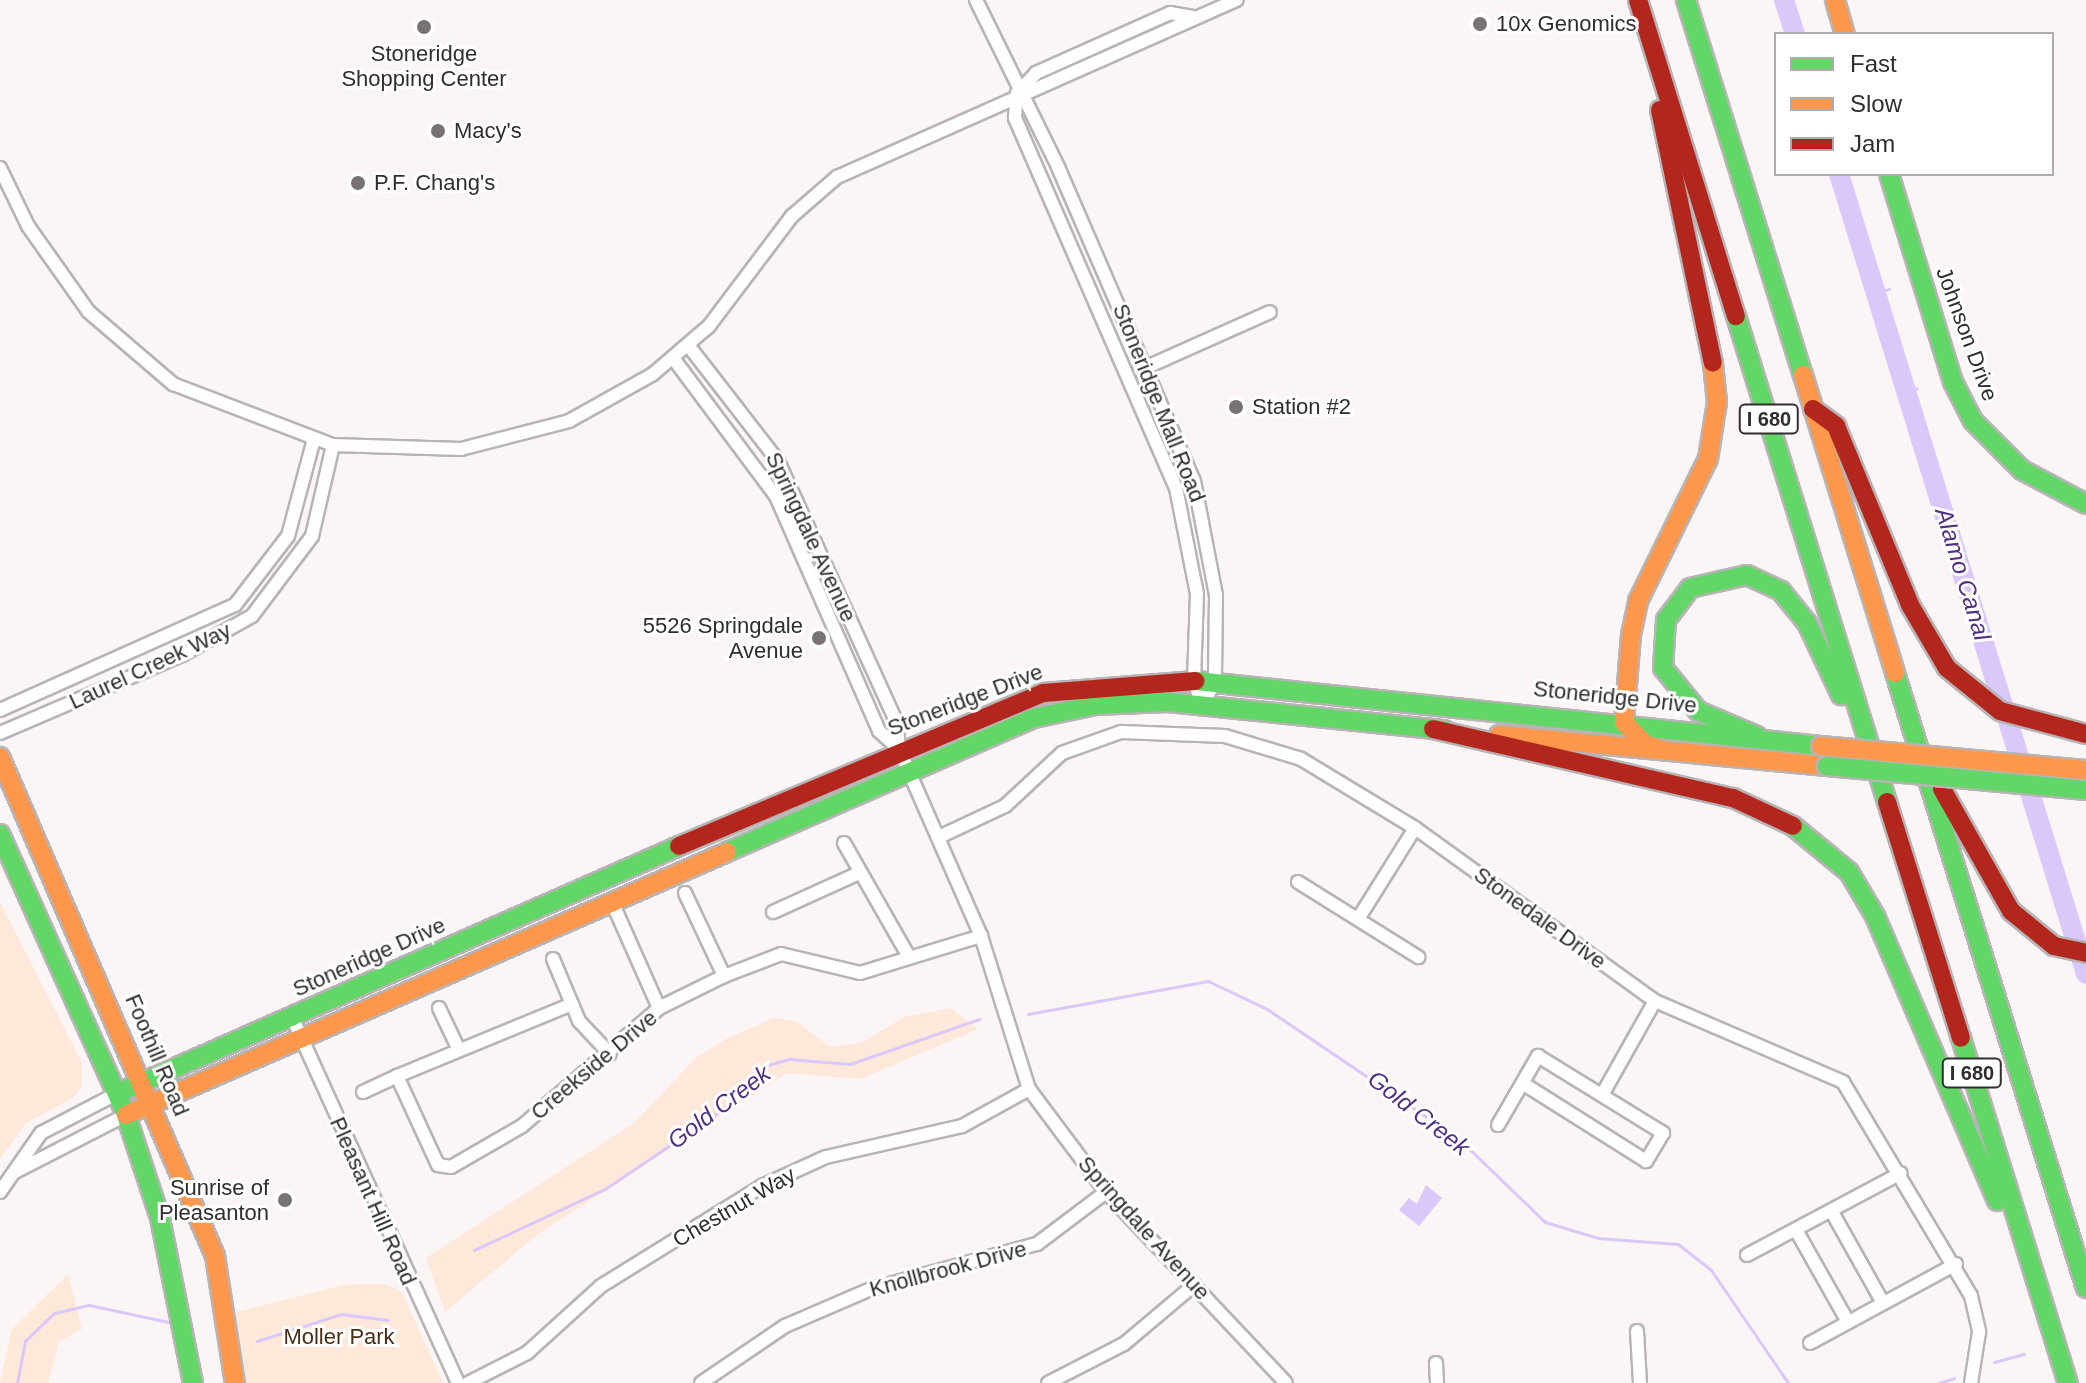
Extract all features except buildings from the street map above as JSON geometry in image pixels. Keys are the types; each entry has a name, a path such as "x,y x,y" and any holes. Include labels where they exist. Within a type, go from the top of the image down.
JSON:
{"main road":[{"name":"I 680","path":"1638,0 2068,1383"},
{"name":"I 680","path":"1686,0 2086,1288"},
{"path":"1835,0 1844,32"},
{"path":"1660,72 1660,125 1710,336 1717,402 1708,459 1638,601 1624,722 1645,744 1666,751"},
{"name":"Johnson Drive","path":"1890,176 1953,382 1973,421 2022,470 2086,504"},
{"path":"1813,409 1836,426 1924,634 1947,668 2000,711 2085,734"},
{"path":"1757,736 1698,711 1663,668 1666,620 1690,588 1709,579 1747,575 1793,603 1822,651 1857,745 1878,766"},
{"name":"Stoneridge Drive","path":"118,1093 899,749 1043,693 1215,681 1757,736 1821,746 2086,770"},
{"name":"Stoneridge Drive","path":"126,1115 612,902 908,768 1071,708 1202,706 2086,790"},
{"path":"1433,729 1733,798 1786,819 1831,852 1875,916 2014,1253 2035,1276"},
{"path":"1915,739 2011,911 2054,946 2086,953"},
{"name":"Foothill Road","path":"0,757 144,1082 215,1256 235,1383"},
{"path":"0,834 126,1115 160,1218 193,1383"}],"street":[{"name":"Stoneridge Mall Road","path":"976,0 1017,93 1033,111 1146,367 1208,525 1215,681"},
{"path":"1,172 6,195 54,268 138,357 201,399 314,439 333,445 414,453 517,437 612,399 673,358 735,298 810,195 1017,93 1045,90 1178,31 1193,17 1237,0"},
{"path":"1017,93 1036,73 1170,13 1193,17"},
{"name":"Stoneridge Mall Road","path":"1017,93 1015,118 1130,374 1189,535 1197,594 1194,681 1202,706"},
{"path":"1130,374 1270,312"},
{"name":"Springdale Avenue","path":"688,345 778,461 897,723 899,749 981,936 1029,1089 1106,1192 1284,1382"},
{"name":"Springdale Avenue","path":"673,358 776,496 879,731 899,749"},
{"name":"Laurel Creek Way","path":"0,710 235,605 288,536 314,439"},
{"name":"Laurel Creek Way","path":"0,733 182,655 252,616 312,536 333,445"},
{"path":"1202,706 1215,681"},
{"name":"Stonedale Drive","path":"939,837 1005,806 1086,740 1155,731 1275,749 1415,828 1655,1001 1843,1082 1956,1264 1977,1312 1971,1383"},
{"path":"1358,919 1415,828"},
{"path":"844,843 908,955"},
{"path":"773,912 859,873"},
{"path":"1298,882 1418,957"},
{"path":"685,893 724,976"},
{"path":"612,902 659,1008"},
{"name":"Creekside Drive","path":"397,1076 438,1165 451,1167 522,1126 610,1054 659,1008 724,976 781,954 860,973 908,955 981,936"},
{"path":"553,959 572,1004 610,1054"},
{"path":"1602,1095 1655,1001"},
{"path":"363,1092 458,1048 572,1004"},
{"path":"439,1008 458,1048"},
{"name":"Pleasant Hill Road","path":"292,1017 458,1383"},
{"path":"1498,1125 1522,1083 1538,1056 1663,1133 1646,1161 1522,1083"},
{"name":"Chestnut Way","path":"468,1383 527,1353 601,1286 762,1186 826,1157 962,1126 1029,1089"},
{"path":"0,1192 41,1133 118,1093"},
{"path":"13,1174 126,1115"},
{"path":"1747,1255 1901,1173"},
{"name":"Knollbrook Drive","path":"701,1383 785,1326 871,1289 1037,1244 1106,1192"},
{"path":"1832,1212 1883,1303"},
{"path":"1796,1230 1848,1322"},
{"path":"1810,1343 1956,1264"},
{"path":"1048,1383 1124,1344 1194,1285"},
{"path":"1637,1331 1640,1383"},
{"path":"1436,1363 1437,1383"}],"green space":[{"path":"0,902 82,1063 82,1086 73,1098 26,1123 0,1159"},
{"path":"951,1008 978,1029 860,1079 787,1073 538,1234 445,1312 426,1258 634,1123 697,1057 726,1039 773,1018 796,1021 830,1047 862,1043 904,1017"},
{"path":"68,1274 82,1329 59,1342 48,1383 0,1383 12,1329"},
{"name":"Moller Park","path":"385,1284 402,1292 443,1383 244,1383 236,1312 343,1285"}],"shaded area":[{"path":"1426,1185 1442,1198 1419,1226 1399,1210 1409,1198 1417,1204"}],"waterway":[{"name":"Alamo Canal","path":"1784,0 1794,32"},
{"name":"Alamo Canal","path":"1840,176 2086,974"},
{"path":"1876,293 1889,289"},
{"path":"1906,391 1917,388"},
{"name":"Gold Creek","path":"1028,1014 1208,981 1267,1009 1459,1139 1545,1222 1598,1238 1678,1244 1711,1270 1788,1383"},
{"name":"Gold Creek","path":"474,1250 605,1189 723,1109 768,1065 789,1059 850,1064 979,1019"},
{"name":"Gold Creek","path":"17,1383 25,1341 54,1313 89,1305 168,1322"},
{"name":"Gold Creek","path":"257,1341 341,1314 388,1320"},
{"name":"Gold Creek","path":"1994,1362 2024,1354"},
{"name":"Gold Creek","path":"1939,1383 1954,1378"}],"traffic: fast":[{"path":"1686,0 1803,375"},
{"path":"1890,176 1953,382 1973,421 2022,470 2086,504"},
{"path":"1736,316 1887,802"},
{"path":"1757,736 1698,711 1663,668 1666,620 1690,588 1747,575 1781,591 1807,623 1841,695"},
{"path":"1895,673 2086,1288"},
{"path":"1196,681 1821,746"},
{"path":"727,852 1034,718 1095,705 1168,702 1445,730"},
{"path":"1827,766 2086,790"},
{"path":"1793,826 1849,872 1875,916 1997,1201"},
{"path":"0,834 126,1115 160,1218 193,1383"},
{"path":"118,1093 679,846"},
{"path":"1961,1038 2068,1383"}],"traffic: slow":[{"path":"1835,0 1844,32"},
{"path":"1666,751 1645,744 1624,722 1631,635 1638,601 1708,459 1717,402 1713,363"},
{"path":"1803,375 1895,673"},
{"path":"1499,735 1827,766"},
{"path":"1821,746 2085,770"},
{"path":"0,757 215,1256 235,1383"},
{"path":"126,1115 727,852"}],"traffic: jam":[{"path":"1638,0 1736,316"},
{"path":"1660,110 1713,363"},
{"path":"1813,409 1836,426 1910,605 1947,668 2000,711 2086,734"},
{"path":"679,846 1043,693 1196,681"},
{"path":"1433,729 1733,798 1793,826"},
{"path":"1942,789 2011,911 2054,946 2086,953"},
{"path":"1887,802 1961,1038"}],"place":[{"name":"10x Genomics","path":"1480,24"},
{"name":"Stoneridge Shopping Center","path":"424,27"},
{"name":"Macy's","path":"438,131"},
{"name":"P.F. Chang's","path":"358,183"},
{"name":"Station #2","path":"1236,407"},
{"name":"5526 Springdale Avenue","path":"819,638"},
{"name":"Sunrise of Pleasanton","path":"285,1200"}]}
